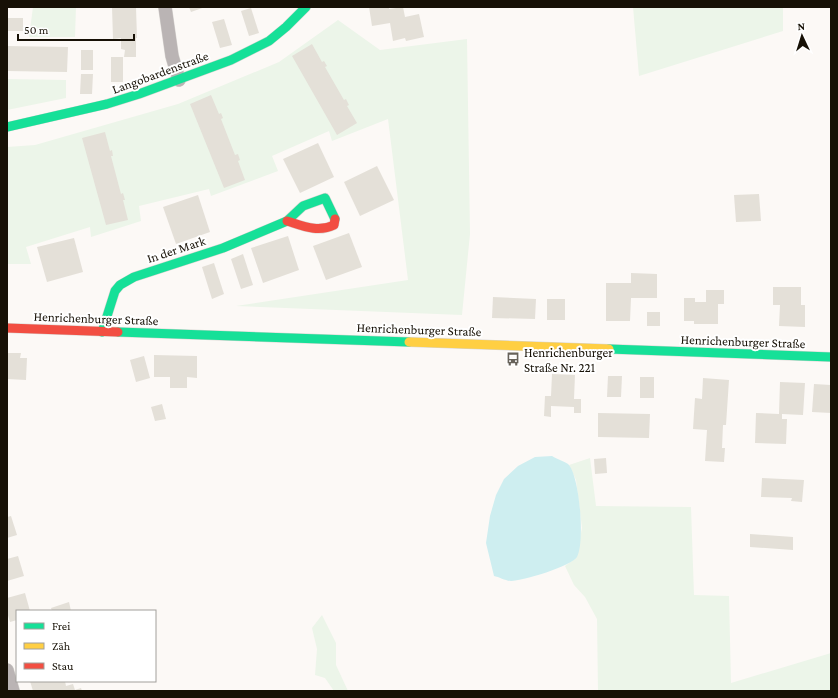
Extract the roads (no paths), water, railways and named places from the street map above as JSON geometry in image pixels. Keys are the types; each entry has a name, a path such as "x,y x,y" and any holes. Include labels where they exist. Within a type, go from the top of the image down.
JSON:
{"main road":[{"name":"Langobardenstraße","path":"7,127 107,104 231,60 269,41 306,7"},
{"name":"In der Mark","path":"102,332 115,291 120,285 134,277 218,250 287,221 303,206 325,198 335,218 334,225 327,230 287,221"},
{"name":"Henrichenburger Straße","path":"7,328 831,357"}],"street":[{"path":"165,7 172,56 178,80"},
{"path":"7,670 13,691"}],"water":[{"path":"552,456 568,464 576,481 581,524 581,538 577,557 573,561 557,569 525,579 511,581 494,576 486,543 490,516 496,495 504,479 518,466 535,457"}],"place":[{"name":"Henrichenburger Straße Nr. 221","path":"513,359"}]}
